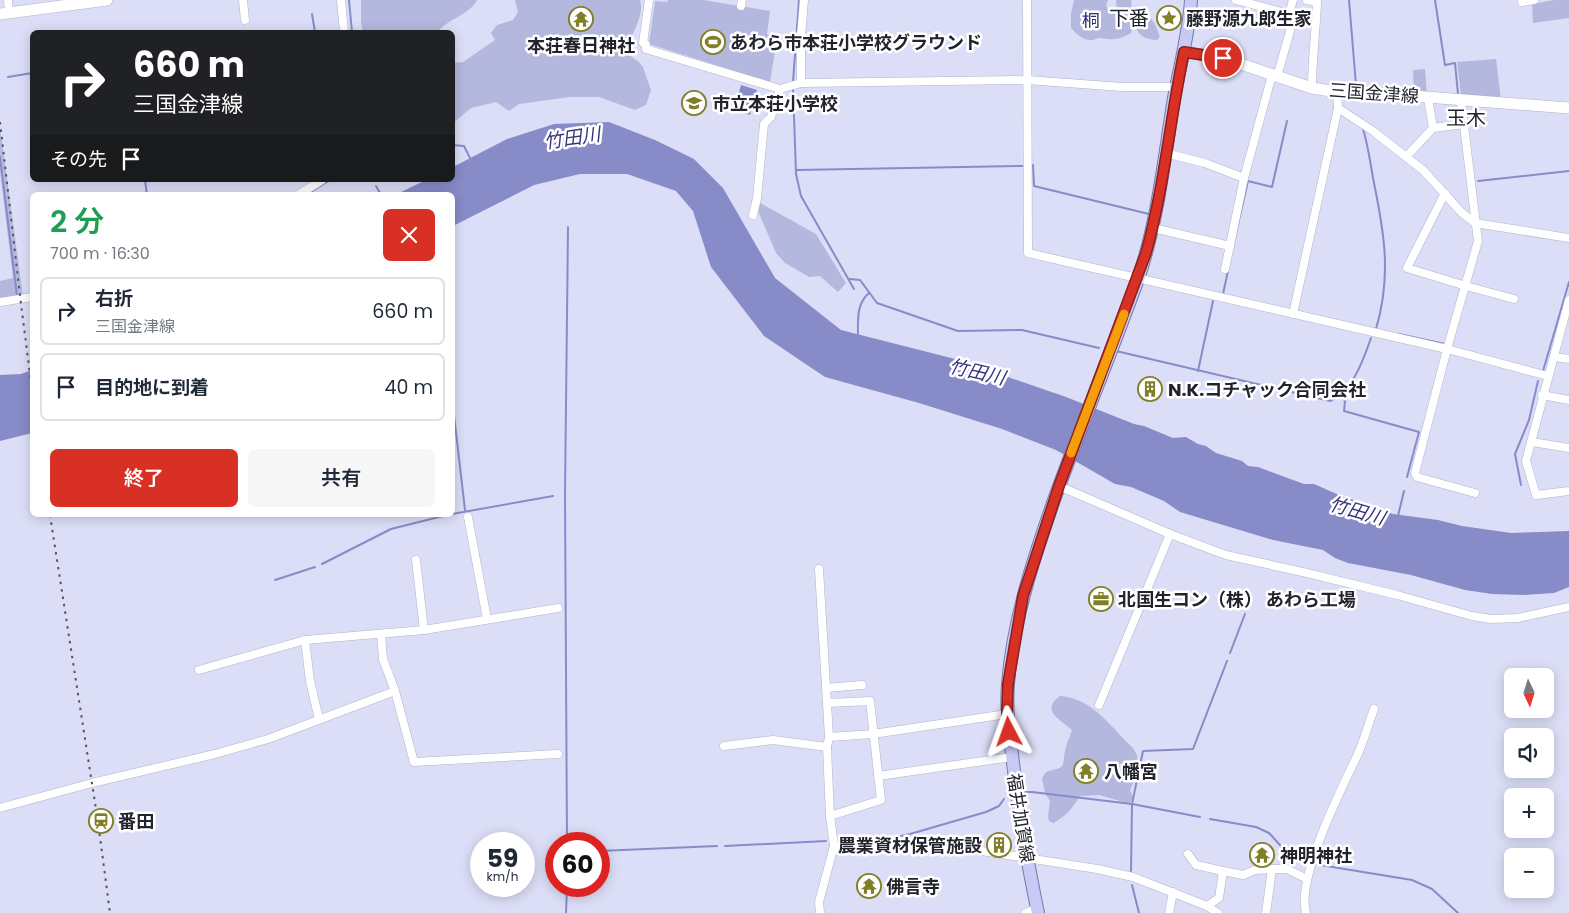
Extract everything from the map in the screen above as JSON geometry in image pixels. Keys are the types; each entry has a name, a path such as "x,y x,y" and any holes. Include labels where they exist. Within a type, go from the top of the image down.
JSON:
{"main road":[{"path":"5,13 73,2 108,0"},
{"name":"福井加賀線","path":"1034,911 1017,804 1007,714 1008,684 1023,596 1064,471 1138,279 1153,228 1176,87 1184,52 1191,0"},
{"name":"三国金津線","path":"1184,52 1223,58 1312,88 1337,92 1362,92 1569,108"}],"street":[{"path":"5,13 8,0"},
{"path":"243,0 245,20"},
{"path":"341,0 344,30"},
{"path":"649,0 643,43 646,44 646,49 780,89 801,83 1027,80 1122,87 1176,87"},
{"path":"801,83 801,36 804,0"},
{"path":"1026,0 1028,253 1447,350 1548,376"},
{"path":"1236,0 1289,14"},
{"path":"1225,269 1244,178 1274,76 1290,31 1289,14 1292,0"},
{"path":"1307,0 1317,2 1312,88"},
{"path":"1522,2 1534,0"},
{"path":"753,215 757,198 764,124 771,117 780,89"},
{"path":"1293,314 1338,108 1337,92"},
{"path":"1428,98 1433,128"},
{"path":"1461,101 1478,241 1447,350 1416,473 1417,477 1475,493"},
{"path":"1338,108 1363,124 1424,171 1461,212 1475,223 1569,238"},
{"path":"1406,157 1433,128 1464,124"},
{"path":"1165,153 1205,164 1244,178"},
{"path":"303,192 319,182"},
{"path":"1445,193 1407,268 1514,299"},
{"path":"1153,228 1230,246"},
{"path":"0,302 30,297"},
{"path":"1569,300 1566,319 1542,395 1526,461 1536,495 1569,491"},
{"path":"1555,357 1569,359"},
{"path":"1542,395 1569,400"},
{"path":"1532,442 1569,448"},
{"path":"1059,486 1170,534 1226,555 1388,592 1472,616 1491,619 1518,618 1569,607"},
{"path":"468,517 487,619"},
{"path":"1099,705 1170,534"},
{"path":"416,560 424,630"},
{"path":"819,569 829,737 827,747 830,816 834,846 819,902 820,913"},
{"path":"199,670 305,640 424,630 558,608"},
{"path":"381,634 384,660 396,691 414,762 558,754"},
{"path":"305,640 310,681 319,720"},
{"path":"826,688 862,685"},
{"path":"0,808 268,739 396,691"},
{"path":"827,703 870,701 881,800 830,816"},
{"path":"1306,913 1307,879 1338,795 1358,755 1374,709"},
{"path":"829,737 873,734 1007,714"},
{"path":"724,746 772,740 827,747"},
{"path":"878,776 1012,757"},
{"path":"834,846 870,848 910,844 944,845 1121,874 1173,892 1207,906 1218,913"},
{"path":"1188,854 1196,864 1243,876 1255,870 1272,868 1287,869 1307,879"},
{"path":"1266,913 1272,868"},
{"path":"1207,906 1219,898 1223,871"},
{"path":"1169,913 1173,892"}],"green space":[{"path":"361,0 477,0 469,10 440,30 363,30"},
{"path":"515,0 640,0 640,14 630,41 629,55 643,67 651,90 646,105 635,110 599,97 570,97 519,104 509,111 496,102 471,108 455,121 455,63 463,62 495,40 491,33 497,25 513,20 518,12"},
{"name":"あわら市本荘小学校グラウンド","path":"668,0 703,0 770,11 767,34 777,39 770,82 649,44 655,1 667,2"},
{"name":"桐","path":"1074,0 1108,0 1106,5 1108,10 1113,13 1117,11 1116,0 1131,0 1133,26 1131,33 1116,39 1100,38 1088,40 1082,38 1071,28"},
{"path":"1554,0 1569,0 1569,18 1533,23 1532,4"},
{"path":"1141,13 1154,22 1160,37 1157,40 1144,37 1138,32 1134,19 1136,15"},
{"path":"1496,59 1501,100 1461,95 1457,62"},
{"path":"1425,69 1427,95 1414,92 1413,70"},
{"path":"0,127 23,296 0,299 0,281 13,278 0,171"},
{"path":"760,203 816,234 846,283 838,292 820,276 809,277 785,263 776,253 758,211"},
{"path":"1060,696 1087,705 1110,724 1135,751 1137,765 1135,778 1130,790 1133,797 1131,802 1127,803 1099,795 1080,796 1062,818 1053,823 1049,821 1050,801 1045,793 1042,778 1046,772 1062,767 1066,746 1072,730 1058,719 1052,711 1054,701"}],"water":[{"path":"741,85 757,90 750,115 734,110"},
{"name":"竹田川","path":"609,122 655,140 694,159 723,188 775,278 841,330 959,360 1066,397 1173,438 1186,437 1216,453 1242,461 1248,466 1258,467 1304,484 1314,484 1393,514 1511,533 1569,531 1569,587 1554,593 1492,594 1465,590 1411,575 1348,563 1335,558 1323,550 1273,540 1180,512 1164,501 1131,487 1115,484 1056,450 1002,429 919,403 825,377 764,336 711,267 693,211 676,191 627,174 580,174 534,185 455,225 455,192 401,192 422,182 455,182 455,166 507,139 554,124"},
{"path":"30,371 30,434 0,441 0,375 21,374"}],"waterway":[{"path":"349,0 352,30"},
{"path":"793,82 799,0"},
{"path":"1349,0 1356,85"},
{"path":"1435,0 1445,65 1455,63 1458,94"},
{"path":"312,14 315,30"},
{"path":"8,77 30,73"},
{"path":"793,87 796,174 801,196 854,289"},
{"path":"1234,242 1248,181 1272,187 1287,121"},
{"path":"1363,129 1368,147 1385,253 1384,290 1376,329"},
{"path":"455,145 464,146 470,158"},
{"path":"0,157 17,296"},
{"path":"1033,165 1034,186 1149,214"},
{"path":"797,170 1023,166"},
{"path":"1478,181 1569,171"},
{"path":"145,182 147,192"},
{"path":"311,192 327,182"},
{"path":"376,186 379,192"},
{"path":"567,832 565,494 568,227"},
{"path":"1223,294 1228,271"},
{"path":"850,279 860,280 877,303 958,331 1022,330 1099,348"},
{"path":"1543,371 1569,282"},
{"path":"858,337 860,308 869,293"},
{"path":"1198,371 1213,301"},
{"path":"1399,334 1445,344"},
{"path":"1341,395 1355,376 1371,338"},
{"path":"1116,351 1330,401 1341,395 1345,401 1344,411 1419,432 1407,477"},
{"path":"1521,485 1515,454 1529,420 1538,381"},
{"path":"455,424 465,510"},
{"path":"1398,516 1404,491"},
{"path":"455,513 553,496"},
{"path":"322,564 391,529 439,517"},
{"path":"275,580 315,567"},
{"path":"1230,653 1245,614"},
{"path":"1131,871 1132,804 1143,751 1193,749 1227,661"},
{"path":"1021,792 1132,804 1200,817"},
{"path":"839,840 868,843 910,834 986,812 999,806 1004,799"},
{"path":"1210,819 1256,827 1269,833 1289,855 1300,861"},
{"path":"725,846 826,841"},
{"path":"610,851 717,846"},
{"path":"1314,864 1412,880 1432,889 1458,913"},
{"path":"1132,885 1139,913"},
{"path":"566,913 567,897"}],"railway":[{"path":"0,122 30,374"},
{"path":"50,517 98,822 110,913"}],"slow traffic":[{"path":"1071,453 1124,314"}],"place":[{"name":"藤野源九郎生家","path":"1169,18"},
{"name":"本荘春日神社","path":"581,19"},
{"name":"あわら市本荘小学校グラウンド","path":"713,42"},
{"name":"市立本荘小学校","path":"694,103"},
{"name":"N.K.コチャック合同会社","path":"1150,389"},
{"name":"北国生コン（株） あわら工場","path":"1101,599"},
{"name":"八幡宮","path":"1086,771"},
{"name":"番田","path":"101,821"},
{"name":"農業資材保管施設","path":"999,845"},
{"name":"神明神社","path":"1262,855"},
{"name":"佛言寺","path":"869,886"}],"district":[{"name":"下番","path":"1129,18"},
{"name":"玉木","path":"1466,118"}],"route":[{"path":"1009,732 1007,714 1008,684 1023,596 1043,530 1138,279 1146,253 1153,228 1176,87 1184,52 1223,58"}]}
